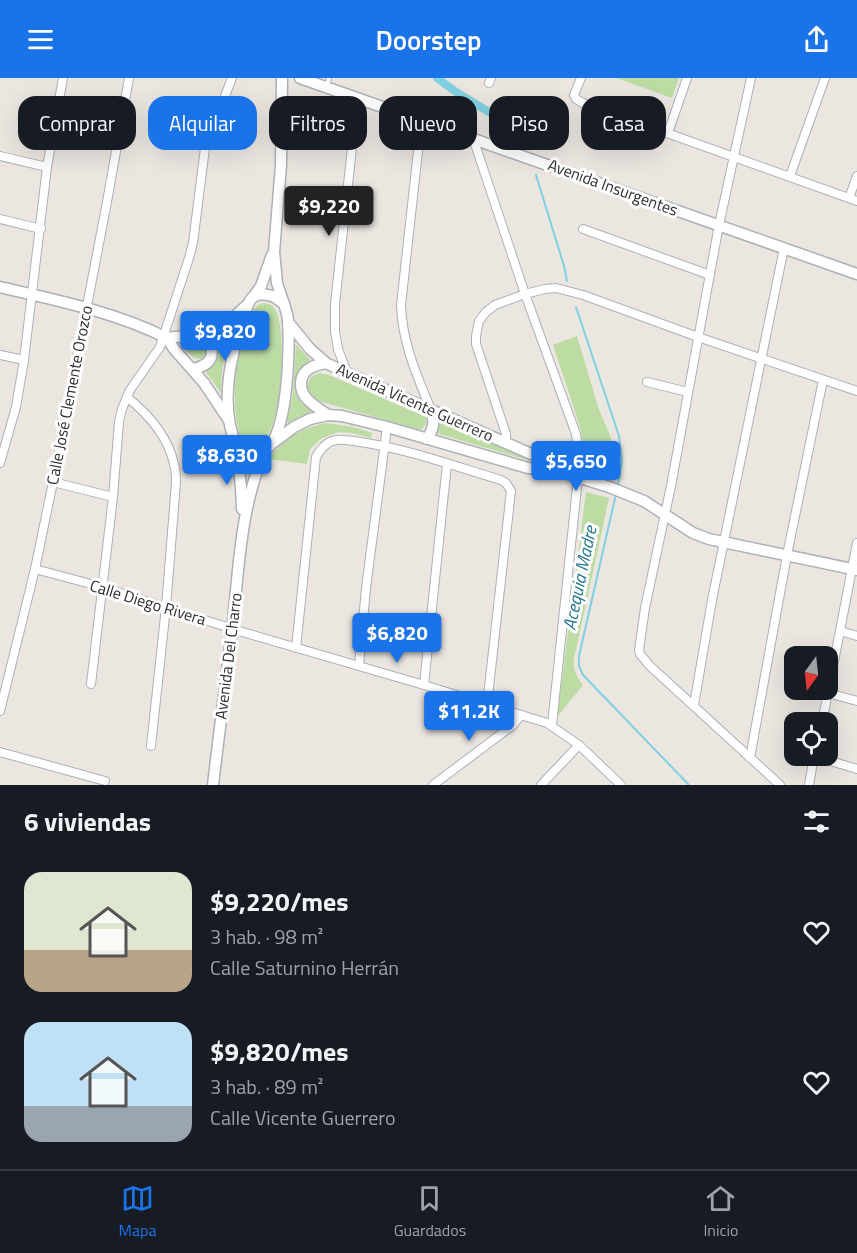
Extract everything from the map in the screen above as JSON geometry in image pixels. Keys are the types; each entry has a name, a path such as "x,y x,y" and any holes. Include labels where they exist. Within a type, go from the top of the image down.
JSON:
{"street":[{"path":"0,463 4,437 16,407 24,360 47,167 63,78"},
{"name":"Calle José Clemente Orozco","path":"0,709 34,569 52,482 129,78"},
{"path":"225,96 232,78"},
{"path":"282,78 281,165 274,252 277,283 288,322"},
{"name":"Avenida Insurgentes","path":"300,78 328,83 356,96"},
{"path":"581,78 575,91 575,97 579,102 853,199 857,176"},
{"path":"668,133 687,78"},
{"path":"751,78 719,225 639,645 640,654 650,666 780,785"},
{"path":"790,176 825,78"},
{"name":"Avenida Insurgentes","path":"477,139 857,274"},
{"path":"477,147 525,294 576,434 579,455 552,725"},
{"path":"91,684 113,497 119,422 127,397 166,337 193,243 205,150"},
{"path":"347,373 338,350 335,304 352,150"},
{"path":"418,150 401,320 415,370 434,418 434,425 427,439"},
{"path":"0,156 47,167"},
{"path":"0,219 40,229"},
{"path":"583,229 710,275"},
{"path":"694,705 712,600 784,248"},
{"path":"0,287 86,308 166,337 206,333 234,318 251,300 261,286 274,252"},
{"path":"506,442 506,434 476,344 479,321 495,305 545,289 564,289 583,295 857,391"},
{"path":"229,420 228,398 232,358 238,333 251,300 262,294 268,294 284,304"},
{"name":"Avenida Vicente Guerrero","path":"288,322 310,349 326,363 538,456 552,469"},
{"name":"Avenida Del Charro","path":"242,527 251,488 277,431 286,392 288,322"},
{"path":"193,369 202,367 211,359 212,345 206,333"},
{"path":"166,337 204,383 229,420"},
{"path":"0,355 24,360"},
{"path":"326,363 315,365 304,372 301,388 306,399 328,415"},
{"path":"750,758 822,380"},
{"path":"647,382 688,392"},
{"path":"127,397 154,423 167,445 174,463 176,483 151,746"},
{"name":"Avenida Vicente Guerrero","path":"268,447 294,427 310,419 328,415 342,416 528,468 552,469 609,487 644,501 693,533 724,542 855,570"},
{"name":"Avenida Del Charro","path":"213,785 242,527 241,487 236,443 229,420"},
{"path":"359,666 366,588 387,427"},
{"path":"297,648 316,457 326,444 342,440 384,446 501,480 509,487 511,497 487,705"},
{"path":"236,443 248,451 258,452 268,447"},
{"path":"424,685 447,464"},
{"path":"52,482 113,497"},
{"path":"837,646 855,570 857,543"},
{"name":"Calle Diego Rivera","path":"34,569 102,587 232,629 552,725 579,745 621,785"},
{"path":"840,631 857,636"},
{"path":"838,696 857,701"},
{"path":"433,785 513,725 521,715"},
{"path":"541,785 579,745"},
{"path":"0,752 105,781"},
{"path":"838,763 857,769"},
{"path":"809,785 812,766"}],"green space":[{"path":"616,78 679,78 672,98"},
{"path":"264,303 274,308 279,321 281,384 272,427 264,441 250,447 242,441 236,415 236,368 247,322 254,309"},
{"path":"229,330 221,393 205,371 217,360 219,352 214,337"},
{"path":"577,336 598,407 611,438 613,478 588,467 580,427 553,345"},
{"path":"177,342 199,342 205,346 205,353 201,359 194,358"},
{"path":"296,345 312,362 299,374 296,380 296,393 299,400 313,411 287,423 293,393"},
{"path":"319,373 329,375 426,417 426,424 421,430 315,400 307,387 311,377"},
{"path":"440,422 527,457 527,460 436,433"},
{"path":"325,423 353,427 372,433 371,438 339,432 322,438 310,449 307,464 268,459 293,435"},
{"path":"586,492 609,498 574,659 578,679 583,685 557,717"}],"waterway":[{"name":"Acequia Madre","path":"437,78 489,112"},
{"name":"Acequia Madre","path":"536,175 567,281"},
{"name":"Acequia Madre","path":"576,307 619,436 622,461 618,485"},
{"name":"Acequia Madre","path":"616,494 579,656 579,666 583,675 689,785"}]}
